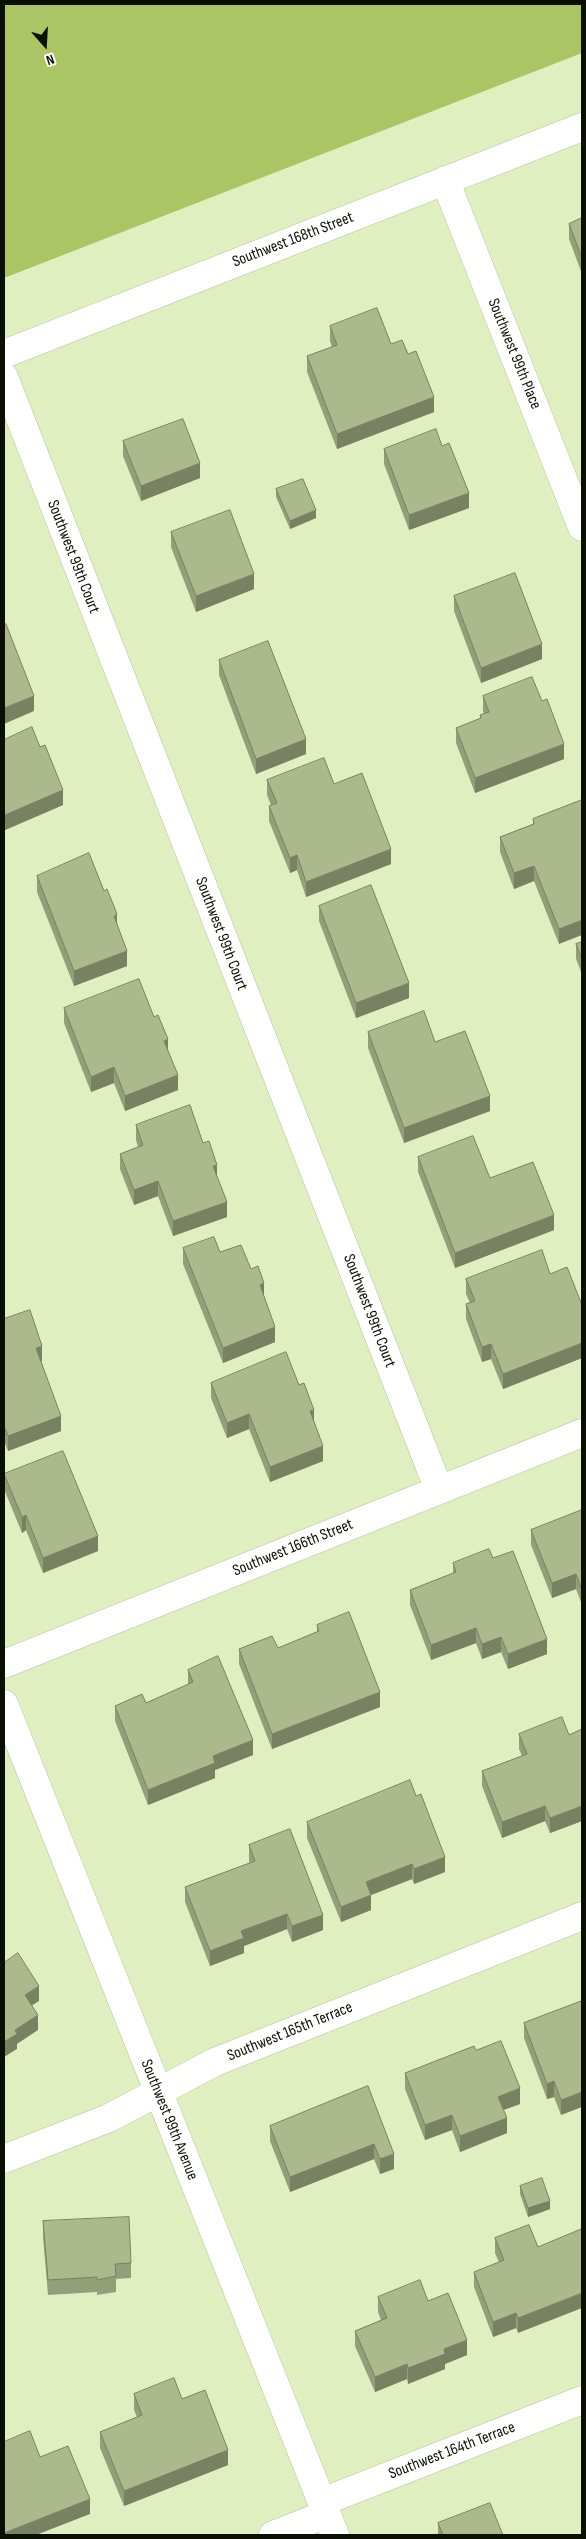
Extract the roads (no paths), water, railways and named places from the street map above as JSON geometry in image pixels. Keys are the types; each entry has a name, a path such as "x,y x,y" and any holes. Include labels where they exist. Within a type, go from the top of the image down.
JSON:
{"street":[{"name":"Southwest 168th Street","path":"4,354 582,127"},
{"name":"Southwest 99th Place","path":"445,180 582,527"},
{"name":"Southwest 99th Court","path":"4,378 438,1490"},
{"name":"Southwest 166th Street","path":"4,1664 582,1433"},
{"name":"Southwest 99th Avenue","path":"4,1704 328,2517"},
{"name":"Southwest 165th Terrace","path":"4,2159 109,2118 215,2062 582,1916"},
{"name":"Southwest 164th Terrace","path":"273,2535 328,2517 582,2400"}]}
